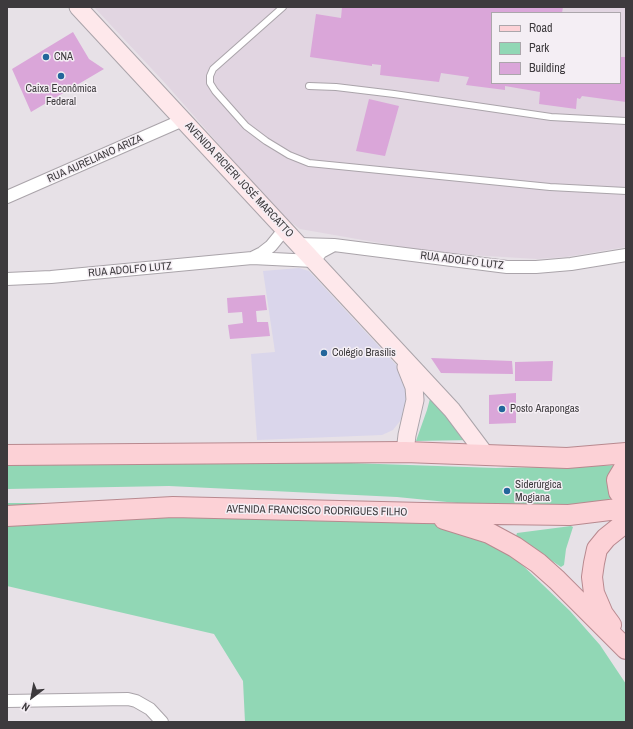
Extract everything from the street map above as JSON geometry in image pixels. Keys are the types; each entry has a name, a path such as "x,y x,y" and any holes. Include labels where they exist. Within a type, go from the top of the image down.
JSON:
{"main road":[{"name":"AVENIDA RICIERI JOSÉ MARCATTO","path":"78,7 452,410 486,454"},
{"name":"AVENIDA RICIERI JOSÉ MARCATTO","path":"400,354 414,387 416,400 407,435 405,452"},
{"path":"7,455 405,452 567,458 626,453"},
{"path":"626,465 617,480 619,492 626,500"},
{"name":"AVENIDA FRANCISCO RODRIGUES FILHO","path":"7,516 172,507 423,513 568,514 626,508"},
{"path":"423,513 489,533 515,547 556,580 626,650"},
{"path":"626,522 606,538 597,549 592,577 594,593 603,614 626,644"}],"street":[{"name":"RUA AURELIANO ARIZA","path":"7,197 183,120"},
{"name":"RUA ADOLFO LUTZ","path":"252,258 271,246 284,230"},
{"name":"RUA ADOLFO LUTZ","path":"298,244 334,245 507,267 557,265 626,255"},
{"path":"314,261 321,252 334,245"},
{"name":"RUA ADOLFO LUTZ","path":"7,279 51,277 252,258 314,261"},
{"path":"7,701 128,699 136,701 150,709 162,722"}],"lane":[{"path":"284,7 213,69 210,76 210,83 215,91 246,126 266,141 290,155 309,163 550,187 626,191"},
{"path":"309,86 365,90 552,117 626,121"}],"shaded area":[{"path":"94,7 626,7 626,247 566,257 537,259 437,253 300,229 282,216 165,83"},
{"name":"Colégio Brasílis","path":"299,268 309,271 399,368 407,385 406,409 400,421 393,430 382,435 257,440 251,354 275,352 263,271"}],"green space":[{"path":"431,395 470,440 416,441"},
{"path":"263,460 496,468 626,465 626,498 577,505 497,507 397,497 169,486 7,489 7,463"},
{"path":"7,503 106,503 425,519 480,539 515,558 570,611 600,645 626,684 626,722 245,722 243,681 214,634 7,586"},
{"path":"571,526 573,527 566,549 564,565 561,567 516,536 517,533"}],"building":[{"path":"342,7 563,7 562,12 491,12 491,84 621,84 621,57 626,57 626,102 582,96 580,99 577,98 576,109 539,104 540,92 505,86 505,90 466,85 469,77 441,73 439,82 380,75 381,65 372,64 372,66 310,57 316,14 341,18"},
{"name":"Caixa Econômica Federal","path":"73,32 89,59 104,69 31,112 12,69"},
{"path":"369,99 399,106 385,156 356,151"},
{"path":"265,295 267,310 256,311 257,322 268,322 270,336 230,339 228,325 243,323 242,312 228,313 227,298"},
{"path":"431,358 512,361 513,374 441,373"},
{"path":"553,361 552,381 515,381 515,362"},
{"name":"Posto Arapongas","path":"516,393 516,423 489,424 489,395"}],"place":[{"name":"CNA","path":"46,57"},
{"name":"Caixa Econômica Federal","path":"61,76"},
{"name":"Colégio Brasílis","path":"324,353"},
{"name":"Posto Arapongas","path":"502,409"},
{"name":"Siderúrgica Mogiana","path":"507,491"}]}
